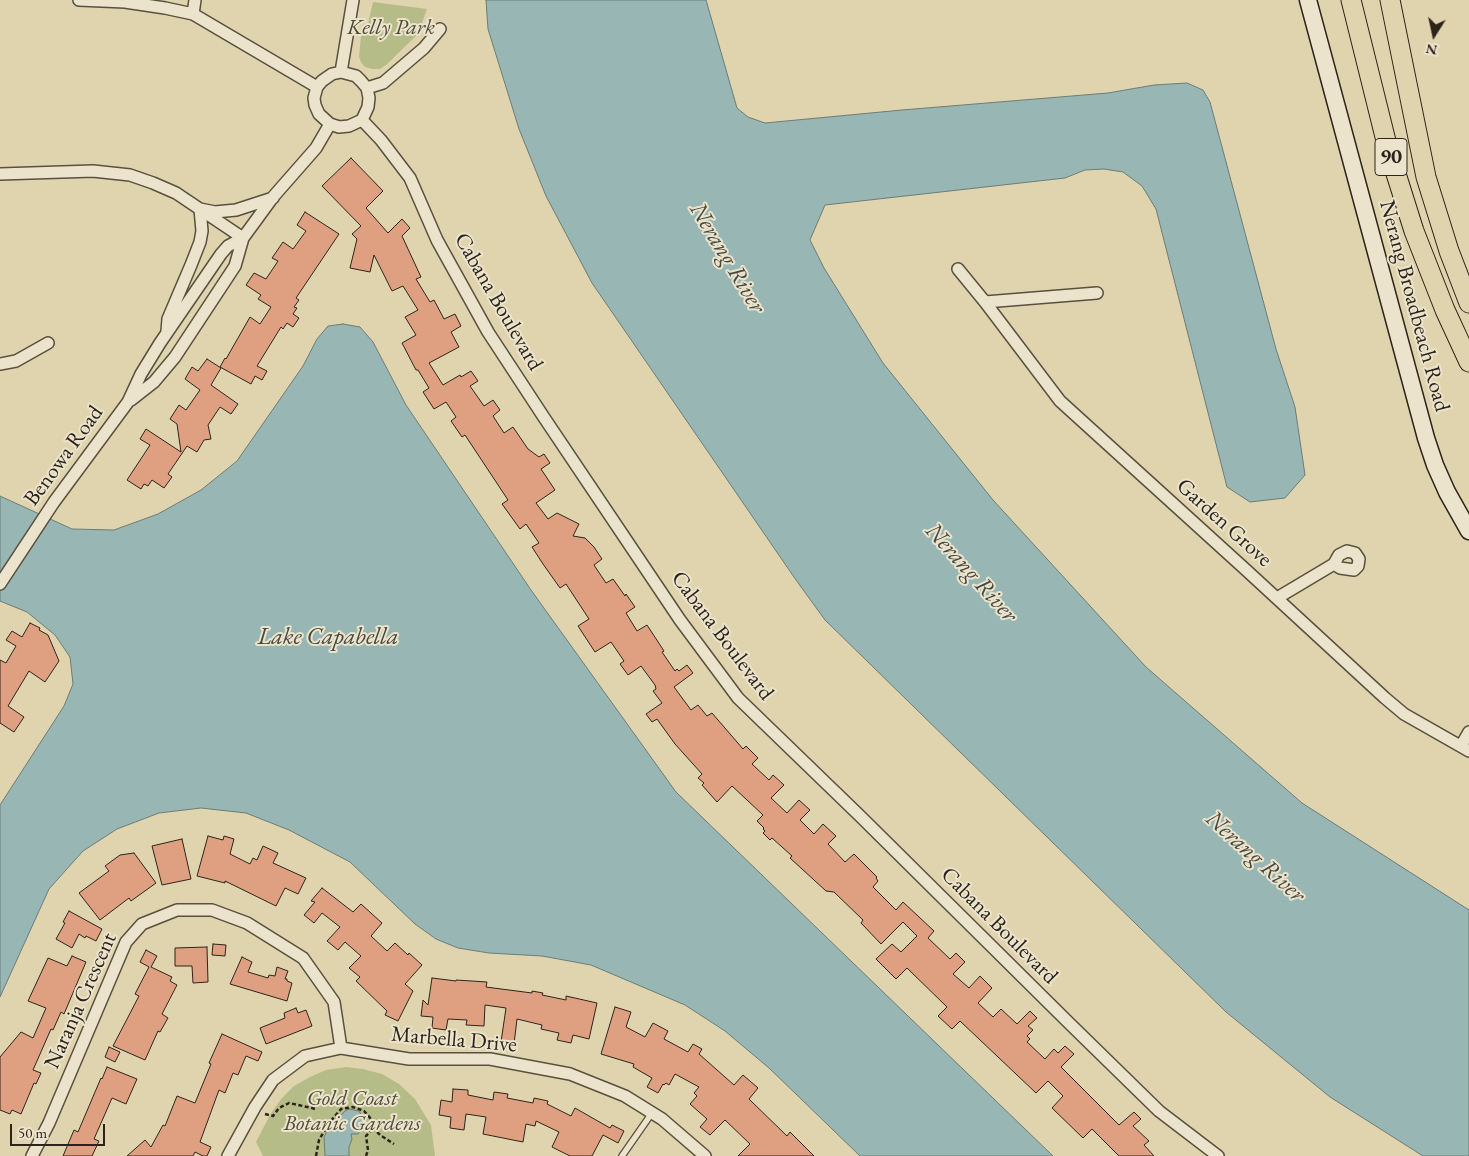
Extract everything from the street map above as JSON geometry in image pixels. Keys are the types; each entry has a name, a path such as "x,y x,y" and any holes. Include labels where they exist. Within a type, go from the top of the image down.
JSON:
{"main road":[{"name":"90","path":"1351,0 1387,145 1412,223 1438,294 1469,362"},
{"name":"90","path":"1390,0 1426,177 1448,251 1469,303"}],"street":[{"path":"79,0 125,2 193,14 317,87"},
{"path":"193,14 195,0"},
{"path":"342,72 353,0"},
{"name":"Nerang Broadbeach Road","path":"1308,0 1426,438 1435,465 1469,531"},
{"path":"367,88 383,83 424,48 440,29"},
{"path":"342,72 356,76 367,88 369,98 368,107 362,120 349,126 339,127 330,124 319,114 315,106 314,98 317,87 332,74 342,72"},
{"name":"Cabana Boulevard","path":"362,120 382,140 410,178 437,240 488,332 680,620 738,698 1159,1111 1218,1156"},
{"name":"Benowa Road","path":"128,402 154,382 175,357 235,266 243,238 273,197 316,148 330,124"},
{"path":"0,174 93,171 118,173 143,179 164,187 243,238"},
{"path":"200,209 215,212 236,210 273,197"},
{"path":"167,333 168,319 200,242 202,231 200,209"},
{"name":"Benowa Road","path":"0,584 54,502 128,402 141,374 221,254 228,246 243,238"},
{"name":"Garden Grove","path":"958,269 1060,400 1385,698 1404,714 1465,748 1469,732"},
{"path":"985,302 1097,293"},
{"path":"0,364 16,361 48,343"},
{"path":"1277,598 1334,564"},
{"name":"Naranja Crescent","path":"32,1156 50,1123 126,942 142,924 177,910 212,910 247,922 303,958 334,1002 341,1048"},
{"name":"Marbella Drive","path":"228,1156 255,1107 273,1080 305,1056 341,1048 409,1059 490,1060 570,1074 625,1096 662,1119 705,1156"}],"lane":[{"path":"622,1156 652,1113"}],"path":[{"path":"265,1114 273,1116 279,1108 289,1103 315,1109"},
{"path":"316,1156 319,1140 329,1123 341,1109 353,1107 364,1111 372,1119 373,1128 394,1144"},
{"path":"366,1156 368,1150 366,1136 373,1128"}],"green space":[{"name":"Kelly Park","path":"373,2 427,9 418,34 380,69 365,67 359,57 361,36 368,24"},
{"name":"Gold Coast Botanic Gardens","path":"346,1067 382,1074 399,1084 415,1099 431,1125 435,1156 263,1156 256,1142 281,1099 294,1086 310,1077 326,1070"}],"water":[{"name":"Nerang River","path":"486,0 706,0 737,108 748,117 765,123 1108,93 1154,85 1187,83 1203,90 1210,102 1276,349 1295,407 1305,475 1285,498 1250,502 1227,487 1156,209 1142,186 1123,172 1104,169 1085,170 1065,178 825,205 810,240 824,268 883,363 993,500 1146,667 1302,803 1469,910 1469,1156 1423,1156 1330,1097 1226,1012 825,620 592,283 546,196 519,129 488,29"},
{"name":"Lake Capabella","path":"343,324 360,327 373,342 406,405 531,590 676,792 1053,1156 860,1156 769,1068 725,1031 685,1005 591,965 542,956 489,953 458,948 436,939 415,924 350,862 289,830 246,813 201,808 159,813 117,829 83,851 49,889 0,997 0,805 64,706 73,684 70,657 55,635 27,612 0,601 0,496 72,529 114,530 158,514 201,490 237,461 303,366 317,339 328,326"},
{"path":"349,1109 359,1111 363,1118 358,1134 351,1134 349,1156 325,1156 324,1137 328,1129"}],"building":[{"path":"351,158 383,191 366,208 388,233 402,219 410,228 402,236 421,277 416,279 430,302 434,300 444,319 455,314 461,326 451,332 459,347 429,363 443,385 471,371 478,381 470,386 484,406 493,400 500,410 493,416 504,433 513,427 528,449 539,457 544,454 550,463 541,469 555,490 536,503 548,519 557,513 579,524 573,536 585,538 594,547 602,559 594,565 606,583 613,579 635,607 626,613 637,631 647,625 675,671 677,669 679,671 687,665 693,673 674,687 691,710 698,705 707,716 712,713 743,749 746,746 758,758 752,764 769,780 773,775 784,785 771,798 787,813 799,800 810,810 800,820 814,834 823,824 836,836 828,844 845,862 854,854 877,877 878,881 873,887 896,910 903,902 934,931 928,938 950,959 956,953 965,962 953,974 969,988 980,976 992,988 978,1003 993,1017 1001,1009 1017,1024 1030,1011 1037,1018 1028,1026 1033,1030 1027,1036 1030,1039 1027,1042 1045,1059 1054,1049 1058,1053 1065,1046 1074,1054 1061,1067 1119,1125 1134,1112 1141,1119 1133,1126 1149,1141 1144,1145 1154,1156 1119,1156 1092,1129 1083,1138 1052,1108 1063,1096 1048,1081 1036,1093 960,1021 952,1029 938,1016 947,1007 907,968 896,979 876,959 892,944 901,952 917,936 903,922 881,944 861,923 863,920 834,892 826,891 790,858 792,856 772,838 770,840 763,833 765,831 764,828 757,821 763,815 732,786 717,802 702,785 704,783 698,778 702,774 675,744 657,719 652,722 646,714 662,703 653,691 656,689 655,685 641,666 628,675 620,664 624,661 611,642 595,652 578,626 589,619 566,584 560,588 543,564 532,547 539,543 526,524 520,529 502,504 508,500 465,435 462,437 451,421 456,417 446,402 434,409 423,392 429,388 418,370 416,370 402,343 416,335 405,317 418,310 403,286 392,291 374,255 370,272 350,268 357,239 352,234 361,226 322,186"},
{"path":"305,212 339,234 296,298 299,300 294,307 297,308 293,314 299,318 293,327 287,323 283,329 281,327 257,366 267,371 262,380 255,376 251,384 220,367 250,317 260,324 271,307 258,299 261,295 246,285 254,273 266,279 278,261 272,258 283,242 293,249 306,231 297,225"},
{"path":"207,359 221,368 211,385 238,404 231,414 220,407 208,425 211,439 204,440 197,452 187,446 168,474 172,477 164,488 152,480 148,486 144,484 141,489 127,480 150,445 140,439 146,429 181,452 177,424 170,419 179,405 186,410 200,390 185,379 192,367 198,371"},
{"path":"30,623 48,635 59,661 45,682 29,671 8,706 24,717 14,732 0,723 0,660 6,663 16,646 6,640 12,631 22,637"},
{"path":"208,836 223,840 224,836 234,839 230,854 250,864 253,858 257,860 263,846 278,853 273,863 306,878 298,894 285,888 276,906 225,881 225,883 197,876"},
{"path":"182,839 191,879 162,885 152,846"},
{"path":"134,853 156,883 131,901 129,898 100,920 79,893 109,871 105,866 120,855"},
{"path":"322,888 353,912 361,904 382,923 371,936 387,951 395,943 422,965 405,984 413,991 398,1021 385,1015 387,1011 356,981 360,977 349,968 361,956 345,942 338,950 327,941 340,927 322,913 314,923 304,915 315,902 311,901"},
{"path":"69,911 102,929 96,941 79,934 72,948 56,939"},
{"path":"213,944 226,945 225,956 212,955"},
{"path":"207,947 208,982 193,983 192,966 175,966 175,948"},
{"path":"146,950 157,956 151,967 172,977 170,981 177,985 162,1014 168,1018 160,1032 158,1031 145,1060 113,1046 139,996 135,994 149,967 140,962"},
{"path":"72,956 86,962 64,1014 61,1012 53,1030 51,1029 33,1070 41,1073 36,1084 34,1083 21,1114 12,1110 10,1114 0,1110 0,1057 21,1032 33,1038 46,1008 28,1001 48,958 67,966"},
{"path":"242,957 252,962 248,972 268,978 269,975 275,976 277,967 288,971 285,979 292,983 287,1001 230,984"},
{"path":"432,978 487,982 486,987 532,993 532,991 566,1000 566,996 597,1003 589,1039 573,1035 571,1043 557,1040 559,1033 541,1029 542,1025 517,1019 514,1044 501,1042 506,1008 485,1005 484,1026 466,1025 467,1020 448,1019 446,1030 432,1028 433,1017 421,1016 423,1000 428,1005"},
{"path":"615,1007 631,1012 626,1027 645,1037 653,1023 668,1031 664,1039 688,1052 693,1044 702,1049 699,1054 734,1085 743,1075 758,1088 749,1099 787,1136 790,1132 814,1156 738,1156 750,1144 725,1120 710,1135 700,1127 707,1119 690,1104 697,1096 694,1093 699,1087 675,1074 669,1085 663,1084 658,1093 647,1087 652,1078 633,1067 634,1064 601,1054"},
{"path":"296,1008 298,1013 306,1010 312,1026 266,1044 260,1028 285,1018 284,1013"},
{"path":"222,1034 262,1052 258,1061 246,1056 238,1075 233,1073 225,1093 219,1090 200,1142 211,1147 207,1156 195,1152 193,1156 127,1156 145,1140 151,1147 163,1125 165,1126 177,1096 195,1103 211,1064 209,1063"},
{"path":"109,1047 120,1052 115,1062 105,1057"},
{"path":"107,1067 137,1079 126,1104 112,1098 94,1139 99,1141 92,1156 63,1156 74,1130 78,1132"},
{"path":"453,1089 468,1090 468,1095 493,1100 494,1092 508,1094 507,1098 533,1103 534,1098 548,1101 547,1104 571,1116 575,1108 610,1128 612,1125 624,1131 618,1143 603,1135 592,1156 570,1156 552,1147 559,1132 536,1121 535,1126 526,1124 523,1142 483,1134 486,1117 466,1114 464,1130 450,1128 451,1117 439,1115 441,1100 452,1102"}]}
